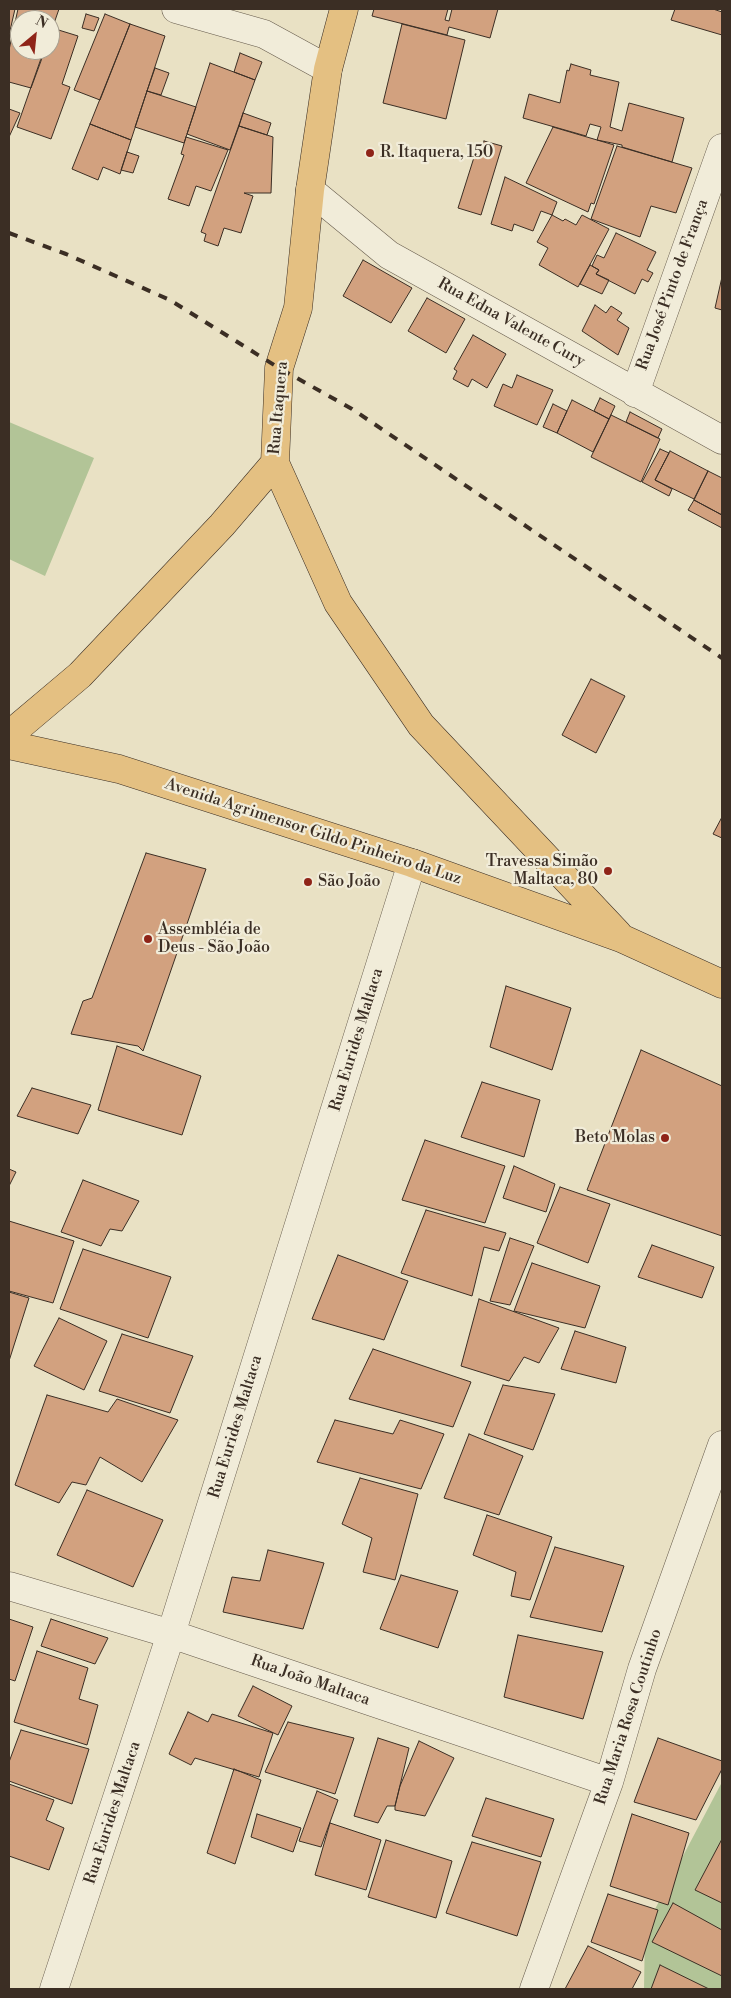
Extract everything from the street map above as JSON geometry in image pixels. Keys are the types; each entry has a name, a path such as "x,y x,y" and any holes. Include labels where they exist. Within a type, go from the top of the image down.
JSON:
{"main road":[{"name":"Rua Itaquera","path":"9,735 80,675 222,525 275,463 279,368 298,308 310,190 328,70 344,9"},
{"path":"275,463 338,604 421,725 621,938"},
{"name":"Avenida Agrimensor Gildo Pinheiro da Luz","path":"9,745 119,769 412,862 621,938 722,984"}],"street":[{"path":"176,9 264,34 328,70"},
{"name":"Rua José Pinto de França","path":"635,393 722,148"},
{"name":"Rua Edna Valente Cury","path":"310,190 389,255 722,440"},
{"name":"Rua Eurides Maltaca","path":"54,1989 171,1634 412,862"},
{"name":"Rua Maria Rosa Coutinho","path":"534,1989 609,1782 642,1669 722,1445"},
{"name":"Rua João Maltaca","path":"9,1586 171,1634 609,1782"}],"green space":[{"path":"9,422 94,458 45,576 9,559"},
{"path":"722,1782 722,1989 644,1989 645,1928"}],"building":[{"path":"9,9 15,9 10,10 9,35"},
{"path":"18,9 59,9 59,10"},
{"path":"374,9 448,9 445,20 449,21 452,9 498,9 490,38 449,27 447,35 372,16"},
{"path":"675,9 713,9 722,12 722,35 671,20"},
{"path":"86,14 99,18 94,31 82,28"},
{"path":"105,14 130,24 100,100 74,90"},
{"path":"130,24 165,36 131,140 90,124"},
{"path":"402,24 465,40 446,119 383,103"},
{"path":"60,30 78,36 62,84 70,87 51,139 17,127 40,60 60,60"},
{"path":"10,45 10,60 41,60 31,88 9,82"},
{"path":"240,53 262,62 255,80 234,72"},
{"path":"210,63 255,80 230,150 187,134"},
{"path":"571,64 591,70 590,75 619,82 610,127 622,131 629,103 684,118 672,162 622,147 622,145 597,140 601,127 590,124 586,136 523,118 529,94 560,103 567,70 569,71"},
{"path":"155,68 169,73 161,95 147,91"},
{"path":"147,91 196,107 184,143 135,127"},
{"path":"9,109 20,113 9,137"},
{"path":"243,113 271,123 267,135 239,126"},
{"path":"90,124 131,140 120,174 103,167 98,180 72,169"},
{"path":"239,126 273,137 271,193 244,193 253,196 241,233 224,228 218,246 204,241 206,234 201,232"},
{"path":"553,127 614,145 594,204 591,203 588,212 526,183"},
{"path":"186,137 228,150 211,191 196,186 189,206 168,199 184,155 181,154"},
{"path":"484,141 502,146 481,215 458,208 476,151 481,153"},
{"path":"617,146 692,168 676,213 651,206 640,237 591,219"},
{"path":"127,152 139,156 133,173 121,170"},
{"path":"505,177 557,202 552,215 541,211 533,231 514,224 512,231 491,224"},
{"path":"552,215 576,225 582,215 609,229 578,287 539,265 548,248 537,242"},
{"path":"616,233 656,252 647,270 653,273 648,282 642,279 635,294 596,274 599,270 592,266 597,255 604,258"},
{"path":"363,260 412,288 391,323 343,296"},
{"path":"590,265 599,270 596,274 609,280 602,294 580,284"},
{"path":"722,277 722,310 715,308"},
{"path":"427,298 465,319 446,353 408,331"},
{"path":"595,305 606,313 611,306 622,313 617,320 629,328 618,355 582,331"},
{"path":"473,335 506,354 487,388 472,379 468,387 453,379 457,371 454,369"},
{"path":"517,375 553,390 537,425 494,406 503,384 512,388"},
{"path":"600,398 615,406 609,419 594,411"},
{"path":"572,400 609,419 593,452 557,433"},
{"path":"553,404 567,411 557,433 543,427"},
{"path":"630,412 662,429 658,438 626,422"},
{"path":"611,415 660,439 641,482 591,457"},
{"path":"660,449 669,453 655,480 672,489 669,496 642,482"},
{"path":"670,451 708,471 694,499 655,480"},
{"path":"708,471 722,478 722,515 694,500"},
{"path":"694,500 722,515 722,528 688,510"},
{"path":"591,679 625,696 596,753 562,735"},
{"path":"722,817 722,838 713,834"},
{"name":"Assembléia de Deus - São João","path":"146,853 206,869 143,1051 138,1046 71,1034 83,1001 92,998"},
{"path":"506,986 571,1008 552,1070 490,1047"},
{"path":"117,1046 201,1076 182,1135 98,1110"},
{"name":"Beto Molas","path":"641,1050 722,1086 722,1236 587,1190"},
{"path":"482,1082 540,1100 524,1157 461,1137"},
{"path":"32,1088 91,1105 78,1134 17,1116"},
{"path":"425,1140 505,1166 485,1223 402,1200"},
{"path":"514,1166 555,1184 546,1212 503,1198"},
{"path":"9,1169 16,1172 9,1186"},
{"path":"83,1180 139,1201 122,1231 110,1229 101,1246 61,1232"},
{"path":"560,1187 610,1204 588,1263 537,1243"},
{"path":"426,1210 506,1233 499,1251 484,1247 472,1296 401,1273"},
{"path":"9,1221 74,1241 53,1303 9,1291"},
{"path":"510,1238 534,1246 510,1305 490,1301"},
{"path":"652,1245 714,1267 702,1298 638,1277"},
{"path":"83,1249 171,1277 148,1338 60,1309"},
{"path":"338,1255 408,1281 384,1340 312,1319"},
{"path":"532,1263 600,1286 585,1328 514,1311"},
{"path":"9,1292 29,1298 9,1361"},
{"path":"479,1299 559,1328 539,1363 524,1357 509,1381 461,1366"},
{"path":"59,1318 107,1341 84,1390 34,1366"},
{"path":"575,1331 626,1347 616,1383 561,1369"},
{"path":"122,1334 193,1356 170,1413 99,1391"},
{"path":"373,1349 471,1382 453,1427 349,1399"},
{"path":"503,1385 555,1394 533,1450 484,1434"},
{"path":"47,1395 108,1412 117,1399 178,1420 142,1482 100,1457 86,1485 72,1482 59,1503 15,1485"},
{"path":"335,1420 393,1434 400,1420 444,1434 421,1489 317,1462"},
{"path":"469,1434 523,1456 499,1515 444,1498"},
{"path":"360,1478 418,1494 395,1580 363,1572 372,1538 342,1524"},
{"path":"87,1490 163,1520 133,1587 57,1555"},
{"path":"487,1515 552,1537 530,1600 511,1596 516,1572 473,1555"},
{"path":"555,1547 624,1566 602,1632 530,1617"},
{"path":"268,1550 324,1563 303,1629 223,1612 232,1577 260,1581"},
{"path":"401,1575 458,1591 438,1648 380,1629"},
{"path":"9,1619 33,1627 15,1681 9,1679"},
{"path":"51,1619 108,1638 95,1664 41,1646"},
{"path":"518,1635 603,1652 583,1719 504,1697"},
{"path":"37,1651 88,1668 79,1699 98,1705 87,1745 14,1722"},
{"path":"253,1686 292,1706 278,1735 238,1716"},
{"path":"188,1712 208,1722 212,1714 273,1733 259,1777 195,1758 191,1765 169,1754"},
{"path":"288,1722 354,1738 335,1794 265,1772"},
{"path":"21,1730 89,1749 72,1804 9,1781 9,1762"},
{"path":"378,1738 409,1748 395,1806 387,1806 378,1823 354,1816"},
{"path":"658,1738 722,1761 722,1769 696,1820 634,1802"},
{"path":"419,1741 454,1758 425,1816 395,1810 400,1786"},
{"path":"234,1769 261,1780 235,1864 207,1853"},
{"path":"9,1784 54,1800 46,1820 64,1828 49,1870 9,1856"},
{"path":"317,1791 338,1800 321,1847 299,1841"},
{"path":"486,1798 554,1819 541,1857 472,1836"},
{"path":"257,1814 301,1828 293,1852 251,1837"},
{"path":"632,1814 689,1833 668,1905 610,1886"},
{"path":"330,1823 381,1840 366,1890 315,1875"},
{"path":"722,1839 722,1903 695,1890"},
{"path":"386,1840 452,1861 436,1918 368,1897"},
{"path":"472,1842 541,1862 517,1936 446,1913"},
{"path":"608,1894 658,1910 642,1961 591,1942"},
{"path":"673,1903 722,1930 722,1976 652,1942"},
{"path":"588,1946 641,1972 632,1989 565,1989"},
{"path":"660,1965 709,1989 651,1989"}],"railway":[{"path":"9,233 66,254 170,300 279,368 352,409 722,658"}],"place":[{"name":"R. Itaquera, 150","path":"370,153"},
{"name":"Travessa Simão Maltaca, 80","path":"608,871"},
{"name":"São João","path":"308,882"},
{"name":"Assembléia de Deus - São João","path":"148,939"},
{"name":"Beto Molas","path":"665,1138"}]}
